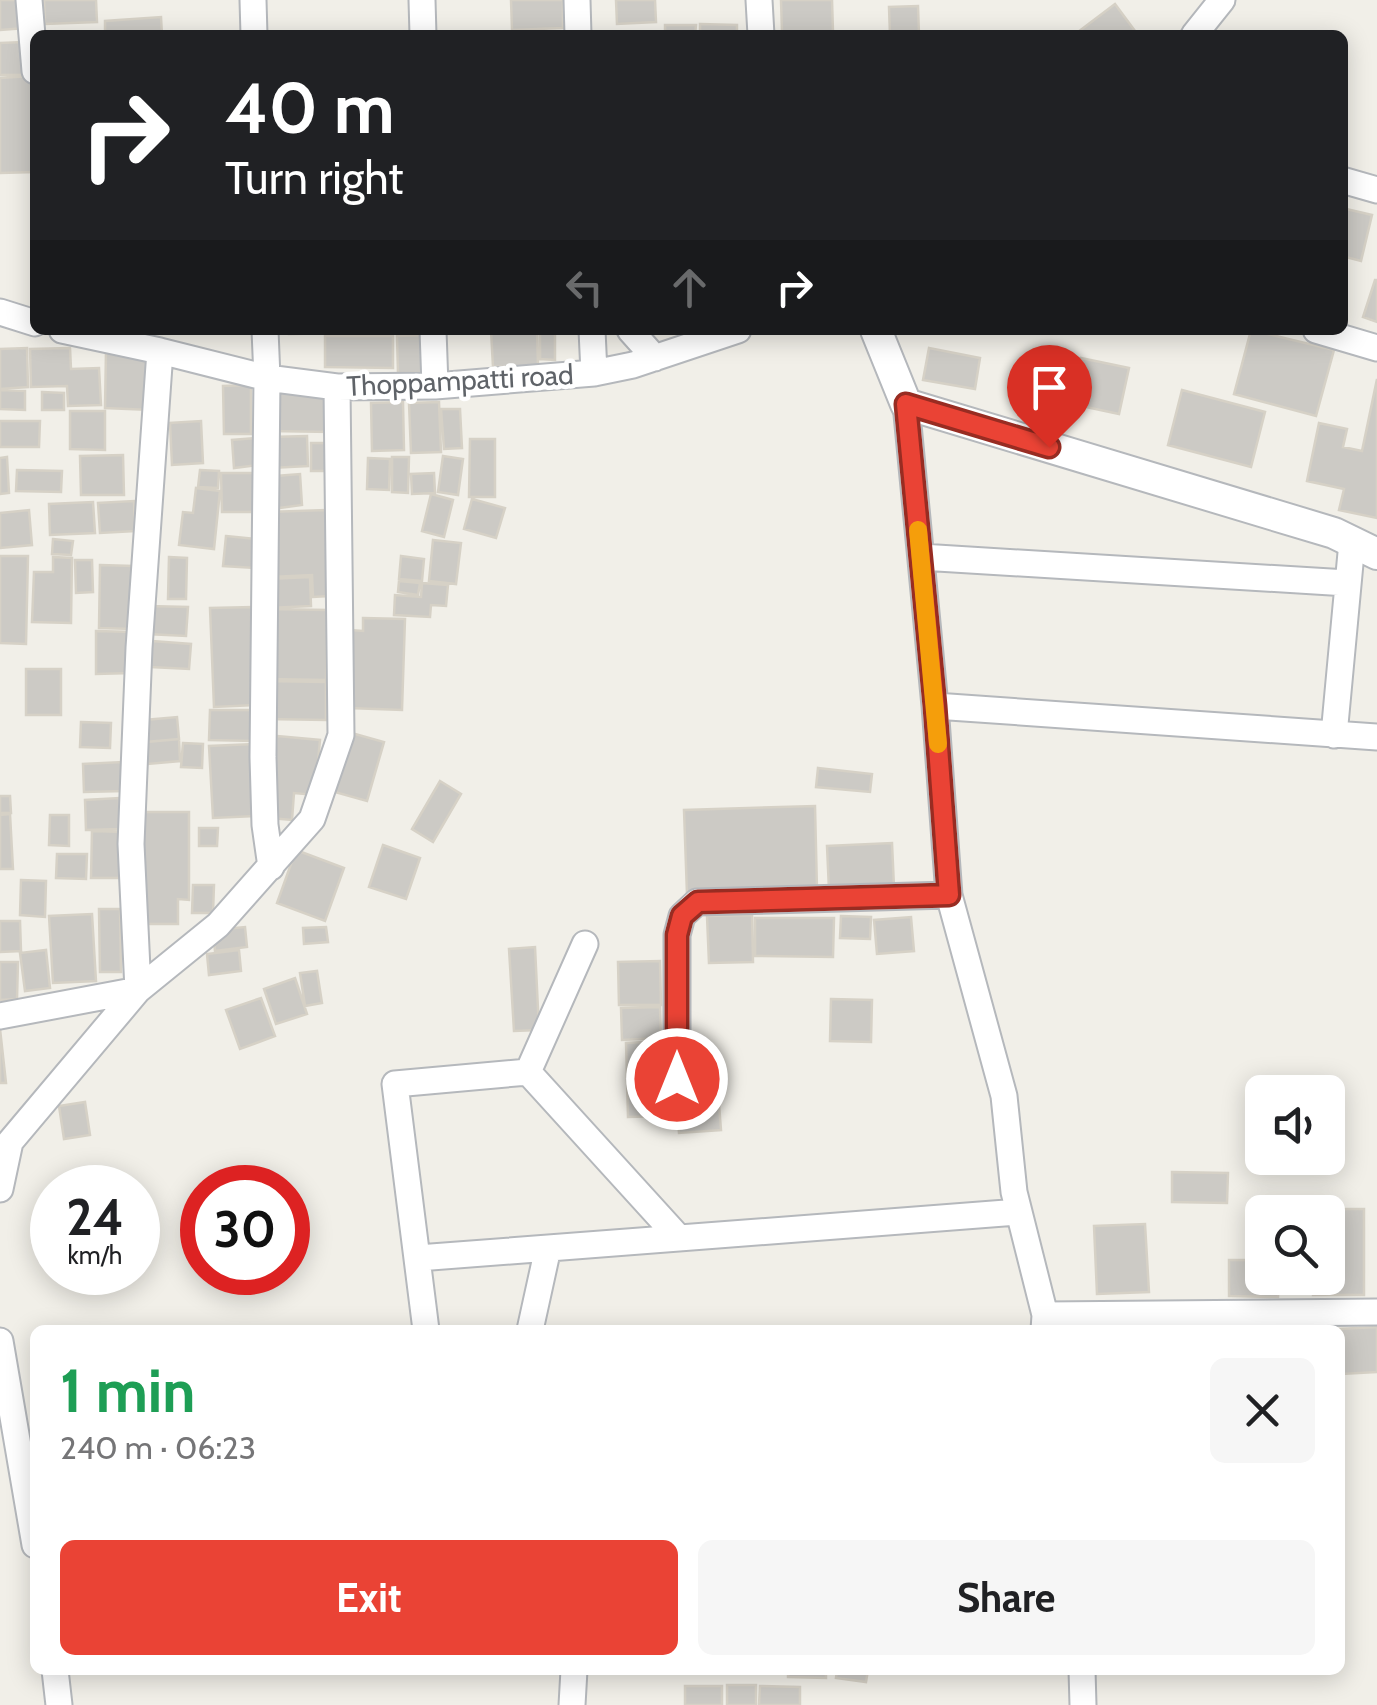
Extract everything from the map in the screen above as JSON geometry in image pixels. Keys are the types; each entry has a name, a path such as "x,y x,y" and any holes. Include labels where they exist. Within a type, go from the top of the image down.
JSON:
{"street":[{"path":"29,0 32,30"},
{"path":"253,0 254,30"},
{"path":"422,0 423,30"},
{"path":"577,0 578,30"},
{"path":"759,0 761,30"},
{"path":"1198,30 1222,0"},
{"path":"1348,182 1377,190"},
{"path":"0,312 30,321"},
{"name":"Thoppampatti road","path":"85,335 267,378 337,387 435,386 594,372 633,365 723,335"},
{"path":"265,335 263,757 265,826 271,867"},
{"path":"433,335 435,386"},
{"path":"592,335 594,372"},
{"path":"634,335 655,358"},
{"path":"878,335 906,404 949,895 1004,1096 1014,1192 1044,1322 1377,1312"},
{"path":"1333,335 1377,348"},
{"path":"138,990 131,844 139,648 160,351"},
{"path":"0,1188 10,1142 138,990 218,925 312,819 341,735 337,387"},
{"path":"906,404 1316,527 1364,548 1347,583 1334,735"},
{"path":"920,557 1347,583"},
{"path":"935,706 1377,738"},
{"path":"677,1079 677,935 682,916 698,902 949,895"},
{"path":"528,1072 585,944"},
{"path":"0,1016 138,990"},
{"path":"528,1072 679,1238"},
{"path":"425,1325 395,1084 528,1072"},
{"path":"418,1258 1018,1212"},
{"path":"531,1325 548,1248"},
{"path":"0,1341 30,1517"},
{"path":"55,1675 60,1705"},
{"path":"572,1705 574,1675"},
{"path":"1082,1675 1082,1705"}],"building":[{"path":"0,0 23,0 25,28 0,30"},
{"path":"44,0 96,0 97,22 45,24"},
{"path":"511,0 563,0 563,28 512,30"},
{"path":"616,0 655,0 656,22 617,24"},
{"path":"781,0 832,0 833,30 782,30"},
{"path":"1115,4 1134,30 1081,30"},
{"path":"918,6 919,30 890,30 889,7"},
{"path":"161,17 162,30 105,30 105,21"},
{"path":"700,24 737,25 737,30 700,30"},
{"path":"665,25 696,25 696,30 665,30"},
{"path":"24,42 25,75 0,75 0,43"},
{"path":"30,76 30,172 0,173 0,78"},
{"path":"1348,209 1372,215 1361,261 1348,258"},
{"path":"1377,280 1377,322 1363,317"},
{"path":"429,335 430,372 398,373 397,336"},
{"path":"491,335 537,335 538,366 493,367"},
{"path":"540,335 555,335 555,360 540,359"},
{"path":"1250,335 1272,335 1334,350 1316,416 1234,394"},
{"path":"325,336 393,336 393,368 325,367"},
{"path":"27,348 28,387 0,389 0,349"},
{"path":"70,348 71,369 99,368 101,405 68,406 67,386 31,387 30,349"},
{"path":"929,348 980,358 975,389 923,380"},
{"path":"106,351 151,352 150,410 105,408"},
{"path":"1081,358 1129,368 1119,414 1072,404"},
{"path":"1377,379 1377,518 1339,510 1344,489 1307,481 1319,423 1347,429 1343,447 1362,451"},
{"path":"251,385 251,434 224,434 223,386"},
{"path":"0,390 25,391 25,410 0,409"},
{"path":"1182,390 1265,412 1251,467 1168,445"},
{"path":"42,392 64,393 64,410 42,410"},
{"path":"271,392 331,393 331,432 271,431"},
{"path":"403,402 404,450 372,451 371,403"},
{"path":"439,402 441,452 411,453 409,403"},
{"path":"441,409 460,409 462,448 444,449"},
{"path":"70,411 105,411 105,450 70,449"},
{"path":"0,421 40,421 39,447 0,447"},
{"path":"201,421 203,463 172,465 170,423"},
{"path":"307,436 308,466 271,468 270,437"},
{"path":"256,438 258,465 234,468 232,440"},
{"path":"470,439 495,439 495,497 469,497"},
{"path":"311,443 330,443 330,471 311,471"},
{"path":"123,455 124,495 81,495 80,456"},
{"path":"443,456 463,459 458,495 438,492"},
{"path":"7,457 9,493 0,494 0,458"},
{"path":"392,457 409,457 408,493 392,492"},
{"path":"368,458 390,459 389,490 367,489"},
{"path":"17,470 62,471 61,492 16,491"},
{"path":"200,470 219,471 218,488 198,487"},
{"path":"221,473 256,473 257,512 222,512"},
{"path":"434,473 435,493 412,494 411,474"},
{"path":"300,474 302,505 279,508 276,476"},
{"path":"196,488 220,491 214,549 179,545 183,512 193,513"},
{"path":"431,494 453,500 444,537 422,531"},
{"path":"472,499 505,508 496,538 464,529"},
{"path":"134,501 135,531 100,533 98,503"},
{"path":"93,502 95,533 50,535 49,504"},
{"path":"29,510 32,545 0,548 0,513"},
{"path":"326,510 329,596 313,597 312,575 270,577 268,512"},
{"path":"226,536 257,539 255,568 223,566"},
{"path":"53,539 73,541 71,555 52,554"},
{"path":"433,540 461,543 456,584 429,581"},
{"path":"0,556 28,556 26,644 0,643"},
{"path":"401,556 424,559 422,581 399,579"},
{"path":"53,557 72,558 71,623 32,622 34,572 53,572"},
{"path":"169,557 187,558 186,599 168,599"},
{"path":"75,560 92,560 93,592 76,593"},
{"path":"100,565 133,566 133,629 99,628"},
{"path":"310,577 311,606 269,608 268,579"},
{"path":"399,581 420,583 418,595 398,592"},
{"path":"422,583 448,585 446,606 431,605 430,617 394,615 395,595 421,597"},
{"path":"148,606 188,607 186,636 147,634"},
{"path":"253,607 257,705 214,707 210,608"},
{"path":"267,609 327,610 326,680 266,679"},
{"path":"363,618 405,619 402,710 349,708 351,630 363,631"},
{"path":"96,631 133,632 132,673 96,674"},
{"path":"152,641 191,644 189,669 151,667"},
{"path":"26,669 61,669 61,715 26,715"},
{"path":"266,681 326,682 326,720 266,719"},
{"path":"210,710 255,710 255,741 209,740"},
{"path":"177,717 179,739 147,742 145,720"},
{"path":"81,722 111,723 110,748 80,747"},
{"path":"348,732 384,742 367,801 331,791"},
{"path":"277,736 320,740 315,795 294,793 292,820 270,818"},
{"path":"179,739 180,761 148,764 146,742"},
{"path":"183,743 203,744 202,768 181,767"},
{"path":"254,744 258,816 213,818 209,746"},
{"path":"123,762 124,791 84,792 83,764"},
{"path":"818,768 872,774 870,792 816,787"},
{"path":"440,781 461,794 433,842 412,829"},
{"path":"0,796 10,796 11,813 0,813"},
{"path":"119,798 120,829 86,830 85,800"},
{"path":"815,806 817,890 687,894 684,810"},
{"path":"138,812 189,812 189,900 178,899 178,924 139,924"},
{"path":"10,814 13,869 0,869 0,815"},
{"path":"50,815 69,815 69,846 49,845"},
{"path":"199,828 218,828 217,846 199,846"},
{"path":"92,831 127,832 127,878 91,878"},
{"path":"892,843 894,887 829,890 827,846"},
{"path":"383,845 420,858 406,899 369,887"},
{"path":"296,850 344,868 325,921 277,903"},
{"path":"57,854 87,854 86,879 56,878"},
{"path":"21,880 46,881 45,917 20,915"},
{"path":"193,885 214,885 213,913 192,913"},
{"path":"99,909 120,909 121,972 100,972"},
{"path":"92,914 96,981 53,983 49,916"},
{"path":"752,915 753,962 709,963 707,916"},
{"path":"841,916 871,917 870,939 840,938"},
{"path":"911,917 914,951 877,954 874,920"},
{"path":"755,918 834,918 833,957 755,956"},
{"path":"0,921 20,921 21,951 0,952"},
{"path":"245,927 247,947 215,951 213,930"},
{"path":"326,927 328,942 304,944 303,928"},
{"path":"535,947 539,1030 514,1031 509,949"},
{"path":"46,950 50,988 25,991 20,953"},
{"path":"239,950 241,971 209,975 207,954"},
{"path":"660,961 661,1005 619,1005 618,962"},
{"path":"0,962 18,962 17,999 0,1000"},
{"path":"317,971 322,1003 305,1006 300,973"},
{"path":"295,978 307,1014 276,1024 264,989"},
{"path":"261,998 275,1036 240,1049 226,1010"},
{"path":"831,999 872,1000 871,1042 830,1041"},
{"path":"660,1007 661,1038 622,1040 621,1008"},
{"path":"0,1029 6,1083 0,1083"},
{"path":"662,1041 664,1076 627,1077 626,1043"},
{"path":"663,1079 664,1116 628,1117 627,1080"},
{"path":"85,1102 90,1135 64,1139 59,1106"},
{"path":"719,1104 721,1130 679,1133 677,1107"},
{"path":"1172,1172 1228,1173 1227,1203 1172,1202"},
{"path":"1345,1209 1364,1209 1364,1295 1345,1295"},
{"path":"1145,1224 1149,1292 1097,1294 1094,1226"},
{"path":"1229,1260 1245,1260 1245,1295 1278,1295 1278,1297 1229,1296"},
{"path":"1377,1327 1377,1372 1345,1374 1345,1329"},
{"path":"788,1675 826,1675 826,1678"},
{"path":"836,1675 867,1675 866,1682 836,1678"},
{"path":"727,1685 756,1685 756,1705 727,1705"},
{"path":"685,1686 722,1686 722,1705 685,1705"},
{"path":"760,1686 800,1687 800,1705 759,1705"}],"slow traffic":[{"path":"918,530 938,744"}],"route":[{"path":"677,1079 677,935 682,916 698,902 949,895 906,404 1049,447"}]}
